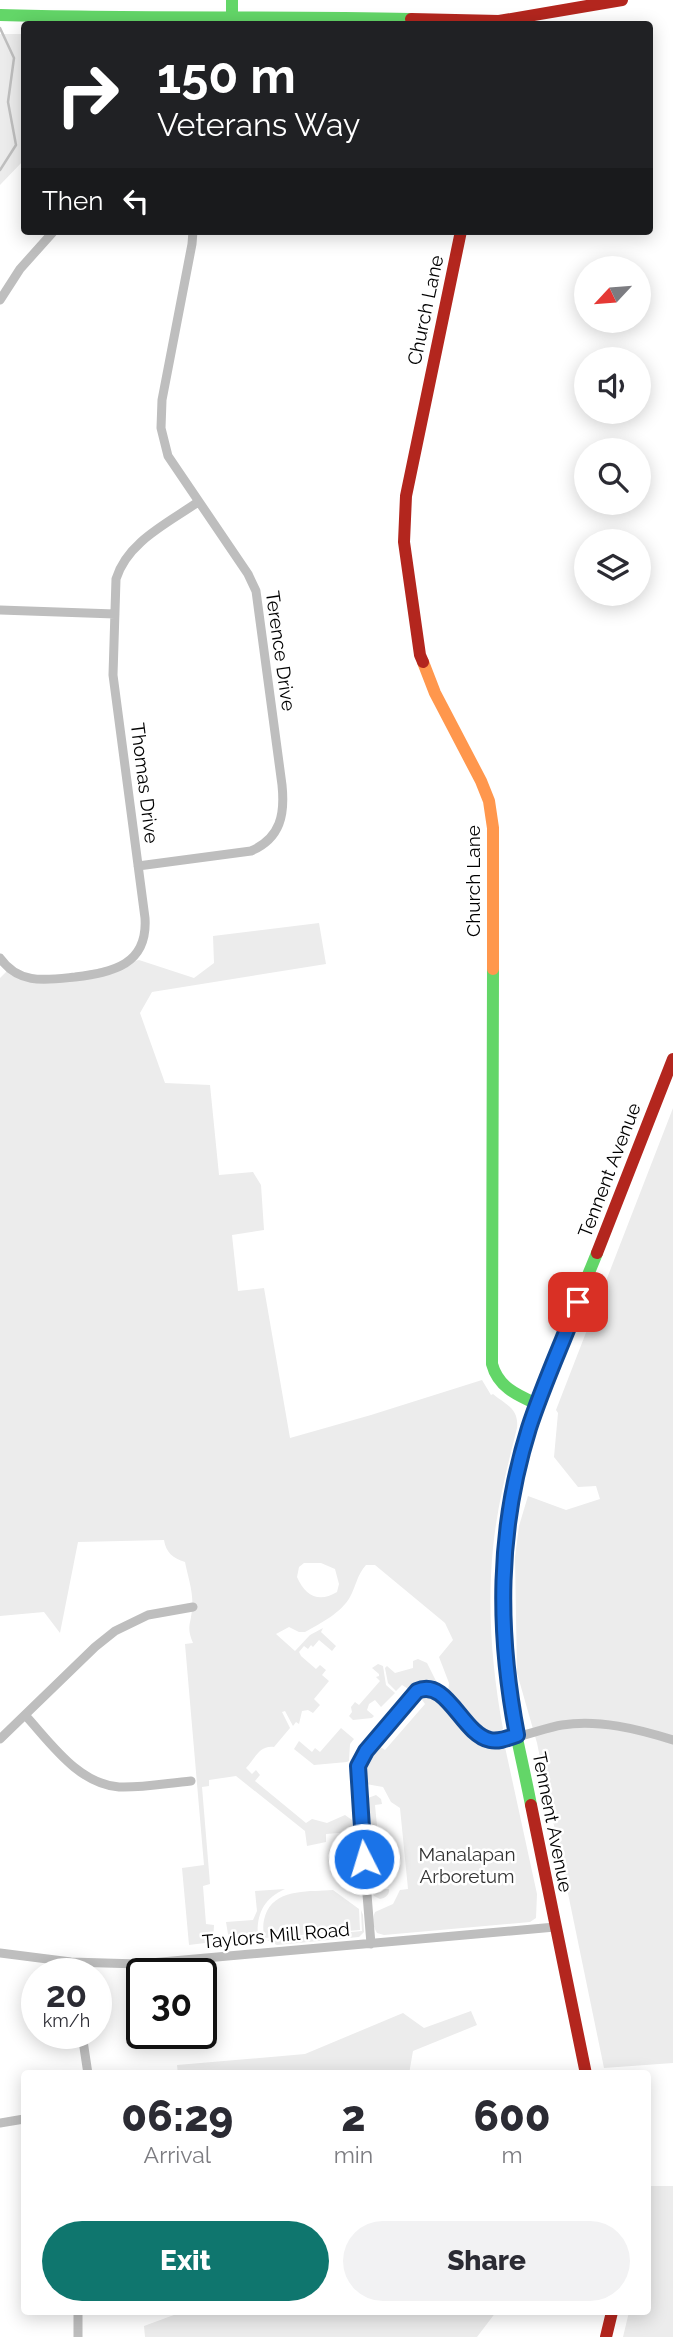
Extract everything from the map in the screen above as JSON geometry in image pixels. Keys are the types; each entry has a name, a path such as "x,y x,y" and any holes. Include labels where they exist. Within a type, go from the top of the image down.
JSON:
{"street":[{"path":"232,0 232,18"},
{"path":"510,21 622,0"},
{"path":"0,15 121,21 325,17 441,21"},
{"path":"0,300 20,269 50,235"},
{"name":"Terence Drive","path":"138,866 251,850 273,836 284,812 256,591 248,574 168,456 163,438 162,400 193,235"},
{"name":"Church Lane","path":"460,235 406,496 403,527 414,620 426,673 489,801 493,828 492,1364 495,1376 506,1389 537,1404"},
{"name":"Thomas Drive","path":"0,958 10,970 37,981 101,973 122,966 137,953 144,938 145,918 113,676 116,579 123,560 134,548 198,502"},
{"path":"0,610 115,614"},
{"name":"Tennent Avenue","path":"585,2070 506,1679 503,1645 503,1564 513,1494 537,1404 673,1059"},
{"path":"0,1739 115,1631 148,1615 193,1607"},
{"path":"371,1944 358,1766 417,1691 425,1688 438,1691 472,1730 483,1738 497,1740 564,1725 594,1723 637,1729 673,1740"},
{"path":"25,1715 72,1765 85,1775 104,1783 119,1787 191,1781"},
{"name":"Taylors Mill Road","path":"112,1963 139,1964 555,1927"},
{"name":"Taylors Mill Road","path":"0,1953 39,1958"},
{"path":"84,2049 87,2070"},
{"path":"0,2123 21,2120"},
{"path":"78,2315 78,2337"},
{"path":"606,2337 611,2315"}],"green space":[{"path":"0,34 21,34 21,163 0,185"},
{"path":"319,923 326,964 152,992 140,1013 165,1083 210,1085 219,1175 253,1172 261,1185 264,1230 232,1235 238,1291 264,1288 290,1438 482,1380 491,1395 514,1411 517,1428 500,1503 491,1571 492,1639 503,1729 495,1734 480,1729 448,1693 449,1683 439,1657 453,1640 445,1623 375,1565 366,1565 350,1597 336,1613 305,1632 289,1627 276,1634 295,1651 310,1635 323,1628 321,1632 336,1646 332,1651 319,1640 313,1647 311,1645 308,1649 304,1646 299,1652 316,1669 320,1665 326,1670 322,1675 329,1681 314,1699 320,1705 313,1713 302,1711 299,1724 296,1722 293,1726 285,1711 282,1712 290,1728 274,1747 261,1750 246,1768 252,1774 256,1770 260,1775 255,1781 306,1823 312,1819 327,1823 345,1815 352,1820 352,1832 326,1834 326,1842 307,1846 305,1831 236,1776 209,1780 209,1786 202,1787 210,1884 203,1886 206,1924 214,1925 213,1942 189,1945 182,1868 204,1865 185,1644 193,1643 189,1629 192,1597 185,1562 171,1554 164,1540 78,1542 60,1633 44,1612 0,1616 0,978 7,971 41,981 139,960 194,978 214,963 213,936","holes":["304,1563 321,1563 335,1569 339,1584 337,1592 324,1597 308,1593 297,1577 299,1567"]},
{"path":"673,1108 673,2063 604,2068 537,1743 517,1673 515,1557 519,1526 528,1496 566,1510 600,1499 596,1486 578,1487 554,1457 558,1413 556,1410"},
{"path":"418,1659 427,1663 437,1683 421,1683 410,1690 402,1685 396,1691 388,1683 385,1668 387,1666 395,1673 413,1668 413,1661"},
{"path":"378,1664 383,1666 386,1685 395,1693 381,1707 375,1700 369,1704 367,1710 374,1716 372,1718 353,1720 349,1716 351,1707 355,1702 359,1705 380,1681 376,1677 379,1674 372,1668"},
{"name":"Manalapan Arboretum","path":"428,1693 440,1700 478,1742 505,1747 537,1894 536,1918 530,1922 384,1935 376,1931 373,1920 375,1912 393,1904 400,1890 408,1889 400,1808 391,1802 383,1787 366,1784 364,1769 379,1746 385,1750 425,1704 420,1697"},
{"path":"341,1728 354,1739 350,1744 347,1762 314,1765 294,1749 299,1741 312,1752 315,1748 320,1752"},
{"path":"376,1795 382,1804 375,1805 383,1889 389,1889 387,1896 380,1899 374,1896 371,1890 365,1804 368,1798"},
{"path":"285,1889 271,1898 262,1909 258,1922 258,1938 229,1940 226,1922 253,1920 257,1911 255,1891"},
{"path":"333,1890 359,1909 360,1930 265,1938 263,1927 267,1911 279,1898 296,1893"},
{"path":"361,1910 364,1932 359,1937 277,1945 267,1940 362,1931"},
{"path":"471,2011 477,2025 413,2051 410,2070 178,2070 177,2065 305,2054 403,2013 424,2028"},
{"path":"651,2186 673,2186 673,2337 623,2337 628,2315 651,2315"},
{"path":"174,2315 494,2315 477,2337 145,2337 144,2326"}],"waterway":[{"path":"0,28 14,58 8,102 16,145 0,170"}],"traffic: fast":[{"path":"232,0 232,18"},
{"path":"0,15 411,19"},
{"path":"493,969 492,1364 504,1384 537,1404"},
{"path":"531,1805 506,1679 502,1610 506,1541 518,1473 542,1387 597,1253"}],"traffic: slow":[{"path":"423,662 435,693 489,801 493,828 493,969"}],"traffic: jam":[{"path":"411,19 499,21 622,0"},
{"path":"423,662 404,542 406,496 460,235"},
{"path":"597,1253 673,1059"},
{"path":"531,1805 585,2070"},
{"path":"606,2337 611,2315"}],"route":[{"path":"364,1859 358,1766 366,1751 417,1691 428,1688 438,1691 472,1730 483,1738 497,1740 517,1735 506,1679 503,1645 505,1544 513,1494 528,1431 578,1302"}]}
